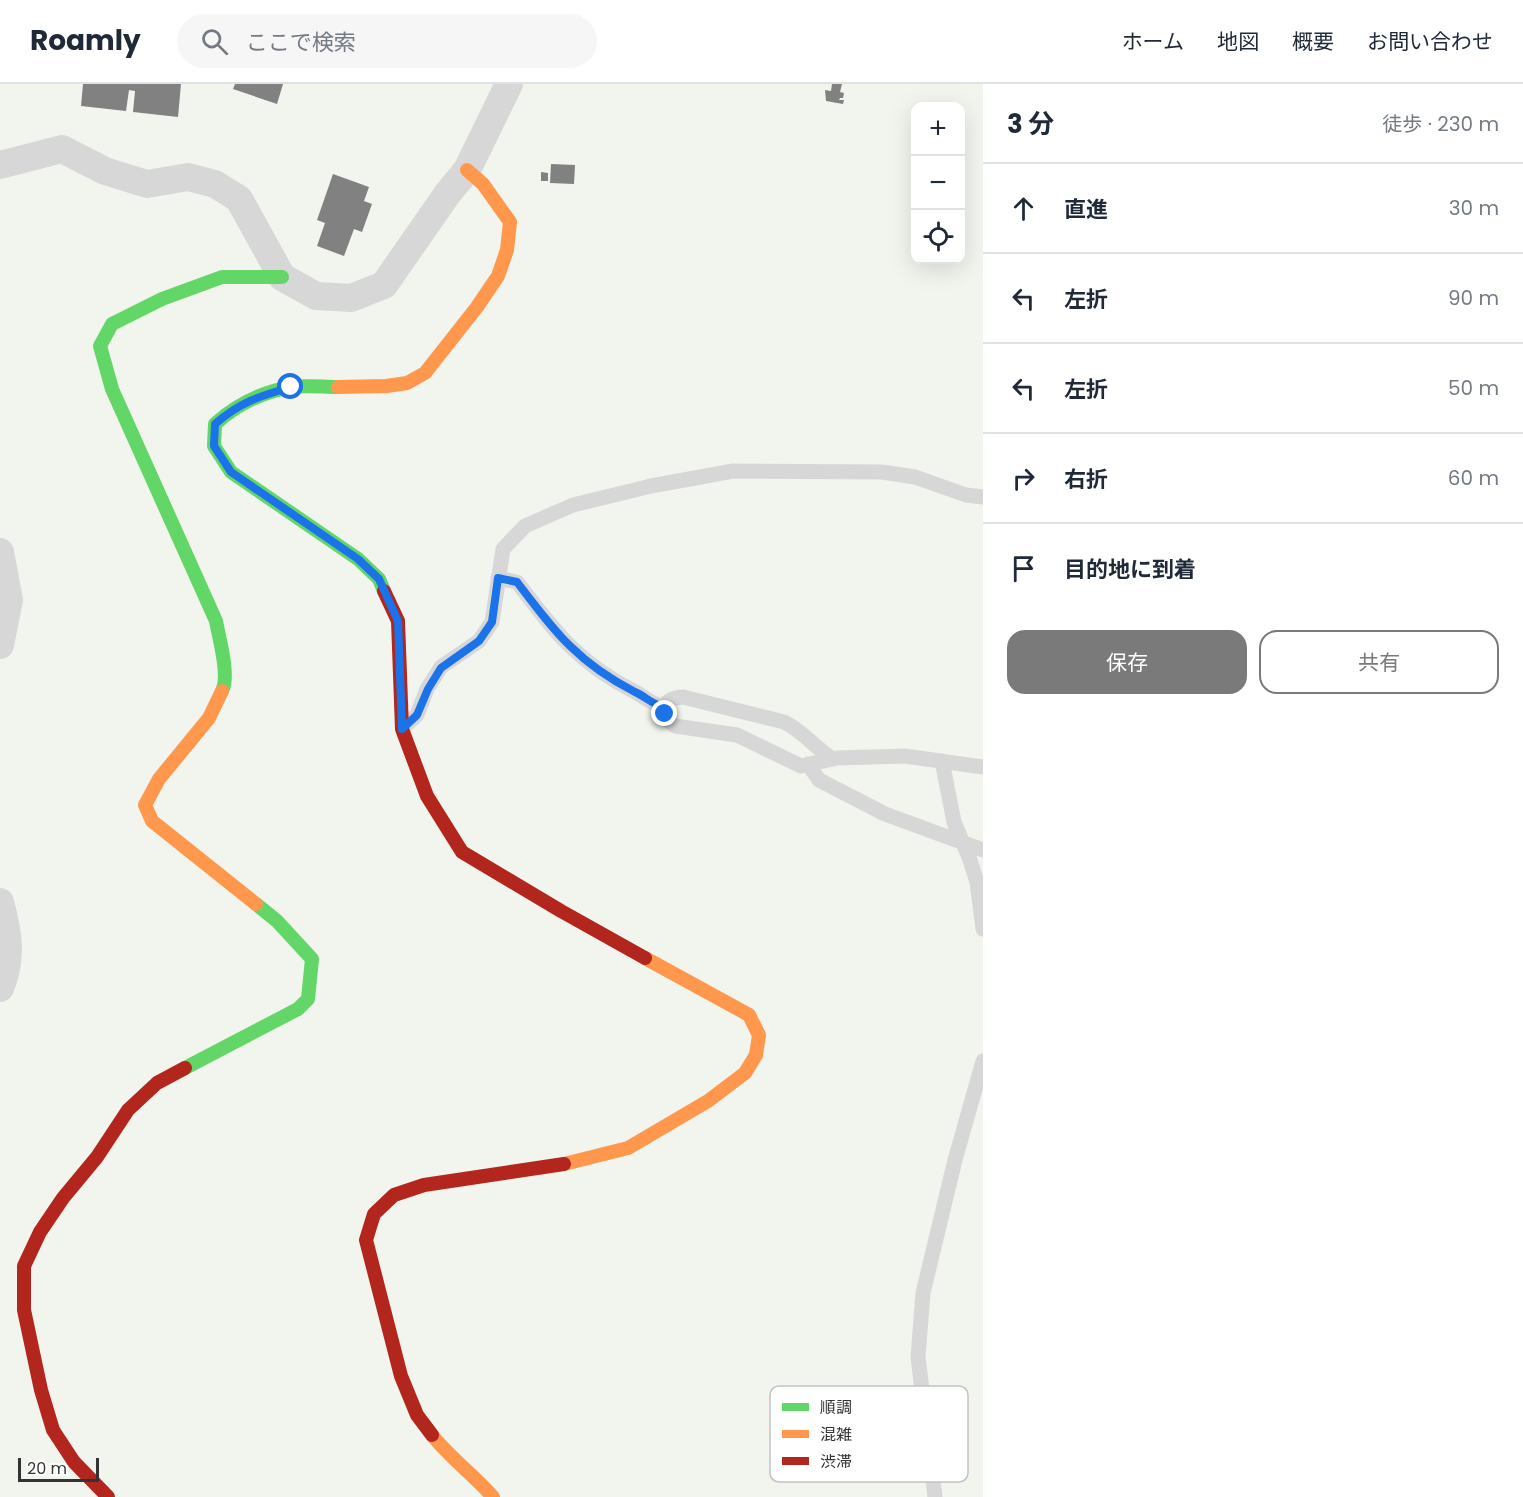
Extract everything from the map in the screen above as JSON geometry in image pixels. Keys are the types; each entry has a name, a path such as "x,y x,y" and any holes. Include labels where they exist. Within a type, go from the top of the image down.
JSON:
{"street":[{"path":"108,1497 74,1462 53,1430 40,1390 24,1310 24,1266 40,1232 63,1198 97,1157 128,1110 157,1083 298,1009 308,999 312,959 277,921 152,821 145,805 159,779 209,718 225,686 216,621 112,389 100,346 112,324 162,299 222,277 282,277 316,296 351,298 384,285 467,170 509,84"},
{"path":"0,165 62,149 105,171 147,184 188,177 215,184 239,199 282,277"},
{"path":"467,170 483,184 510,222 507,250 498,276 477,307 425,373 407,383 386,386 291,387 253,398 229,411 215,424 214,446 231,472 358,559 379,579 398,621 402,729 427,796 462,852 561,911 749,1015 759,1035 756,1055 745,1073 708,1101 628,1148 555,1166 424,1185 394,1195 374,1214 366,1240 401,1376 417,1414 446,1452 494,1497"},
{"path":"0,552 9,600 0,645"},
{"path":"0,902 9,938 5,976 0,988"}],"lane":[{"path":"402,729 417,715 428,689 441,668 479,641 492,622 503,549 525,526 573,505 651,486 733,471 882,472 915,477 966,495 983,497"},
{"path":"498,578 517,582 555,632 588,663 618,684 664,707"},
{"path":"664,707 674,698 683,697 784,722 796,727 822,752 833,759"},
{"path":"664,707 669,721 675,726 737,735 801,766 833,759 905,756 983,767"},
{"path":"942,761 954,822 977,882 983,929"},
{"path":"808,765 819,780 885,814 983,850"},
{"path":"921,1386 918,1357 923,1293 955,1160 983,1060"},
{"path":"932,1482 934,1497"}],"shaded area":[{"path":"0,84 983,84 983,1497 0,1497"}],"building":[{"path":"83,84 181,84 178,117 133,112 135,91 129,90 126,111 81,106"},
{"path":"235,84 283,84 277,104 233,89"},
{"path":"832,84 842,84 840,92 844,93 843,98 839,100 844,100 843,104 826,101 825,90 831,91"},
{"path":"551,164 575,165 574,184 550,183"},
{"path":"541,172 548,173 548,181 541,181"},
{"path":"333,174 369,187 364,201 372,204 362,232 354,229 344,256 317,246 325,223 317,220"}],"traffic: fast":[{"path":"222,691 225,676 216,621 112,389 100,346 112,324 162,299 222,277 282,277"},
{"path":"338,387 291,387 250,400 215,424 214,446 231,472 358,559 379,579 384,591"},
{"path":"185,1068 298,1009 308,999 312,959 277,921 256,904"}],"traffic: slow":[{"path":"338,387 407,383 425,373 477,307 498,276 507,250 510,222 483,184 467,170"},
{"path":"222,691 209,718 159,779 145,805 152,821 256,904"},
{"path":"564,1164 628,1148 708,1101 745,1073 756,1055 759,1035 749,1015 645,958"},
{"path":"432,1435 493,1497"}],"traffic: jam":[{"path":"384,591 398,621 402,729 427,796 462,852 645,958"},
{"path":"108,1497 74,1462 53,1430 41,1390 24,1310 24,1266 40,1232 63,1198 97,1157 128,1110 157,1083 185,1068"},
{"path":"432,1435 417,1415 401,1376 366,1240 374,1214 394,1195 424,1185 564,1164"}],"route":[{"path":"291,387 253,398 229,411 215,424 214,446 231,472 358,559 379,579 398,621 402,729 417,715 428,689 441,668 479,641 492,622 498,578 517,582 555,632 588,663 618,684 664,707 665,714"}]}
